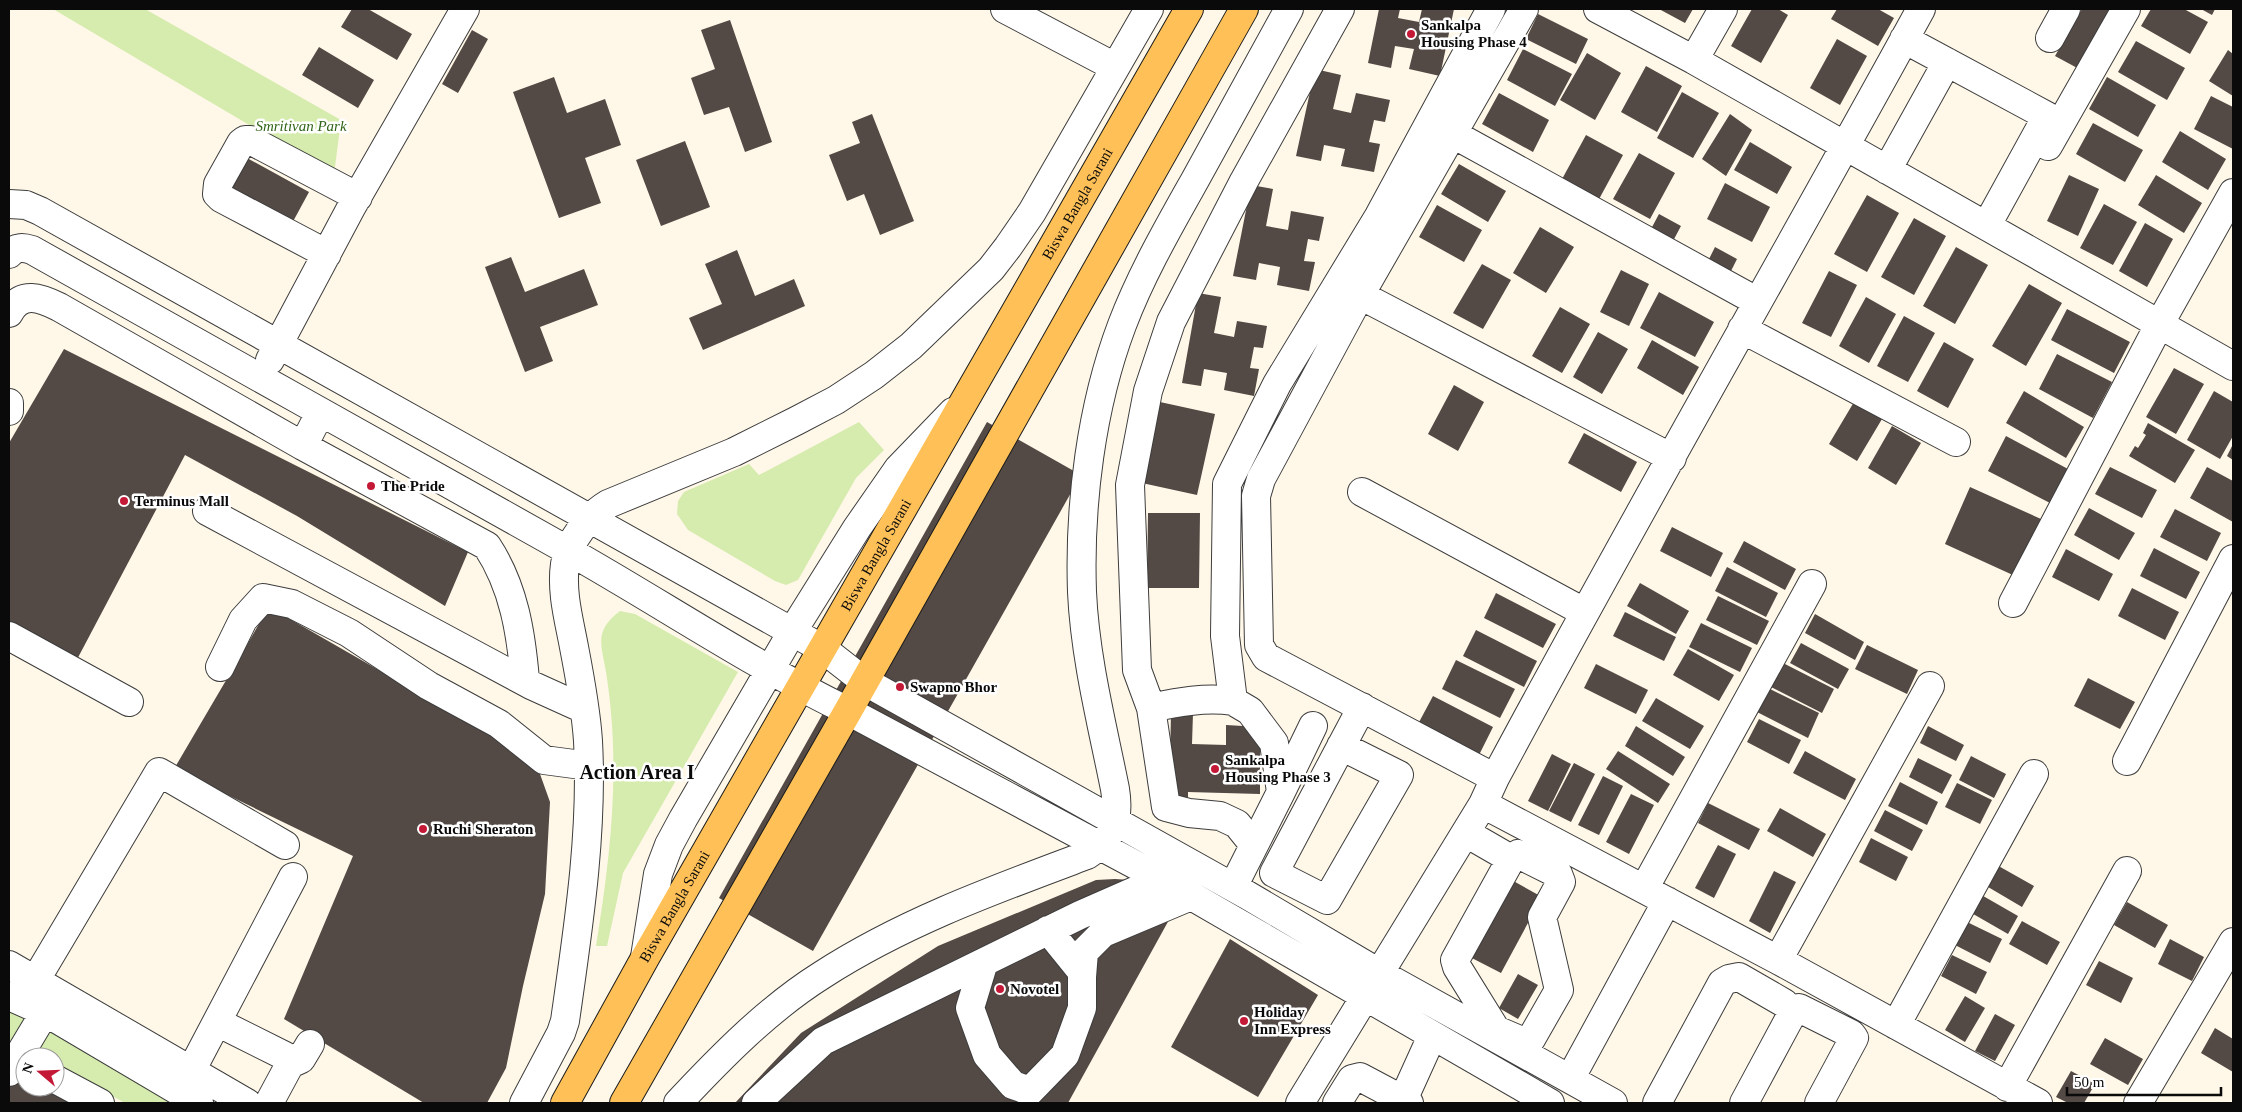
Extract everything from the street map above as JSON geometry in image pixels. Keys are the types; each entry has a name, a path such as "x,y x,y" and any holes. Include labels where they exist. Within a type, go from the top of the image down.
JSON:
{"main road":[{"name":"Biswa Bangla Sarani","path":"565,1103 645,958 1189,9"},
{"path":"624,1103 848,711 1244,9"}],"street":[{"path":"259,379 358,197 465,9"},
{"path":"1005,9 1115,68"},
{"path":"524,1103 561,1033 565,1021 585,850 589,766 584,709 564,582 568,550 590,517 608,504 734,452 828,404 874,375 906,351 991,269 1008,247 1032,212 1149,9"},
{"path":"678,1103 752,1030 821,975 903,929 965,901 1087,855 1101,846 1116,822 1117,803 1115,789 1086,641 1082,593 1083,501 1103,389 1122,325 1149,262 1289,9"},
{"path":"1254,845 1237,824 1220,816 1189,813 1166,807 1152,708 1137,670 1130,485 1148,391 1171,322 1244,181 1340,9"},
{"path":"1232,701 1225,636 1227,484 1277,384 1379,216 1491,9"},
{"path":"1495,778 1266,657 1260,645 1256,496 1260,478 1360,295 1524,9"},
{"path":"1598,9 1694,60 1845,147 1993,228 2158,325 2233,366"},
{"path":"1694,60 1723,9"},
{"path":"1300,1103 1483,804 1584,612 1672,458 1921,9"},
{"path":"2050,38 2066,9"},
{"path":"1993,228 2126,9"},
{"path":"1904,39 2047,116 1993,228"},
{"path":"1887,170 1947,62"},
{"path":"1453,134 1758,302"},
{"path":"327,254 221,198 217,189 223,176 241,143 245,140 250,140 358,197"},
{"path":"2013,603 2158,325 2233,193"},
{"path":"9,204 26,205 40,211 590,517 823,649 864,681 1233,887 1379,973 1614,1103"},
{"path":"11,243 32,250 259,379 568,550 801,688 848,711 1191,896 1550,1103"},
{"path":"1360,295 1672,458"},
{"path":"9,313 20,300 39,297 113,337 302,446 488,546 508,584 522,639 525,680"},
{"path":"113,337 131,306"},
{"path":"1742,329 1956,442"},
{"path":"645,958 658,874 669,845 792,632 857,528 898,469 970,393"},
{"path":"9,403 9,411"},
{"path":"302,446 320,413"},
{"path":"1362,492 1584,612"},
{"path":"207,511 525,680 584,709"},
{"path":"2127,761 2233,559"},
{"path":"1570,1079 1656,895 1812,584"},
{"path":"220,667 244,620 263,598 292,604 349,633 429,686 499,724 544,760 589,766"},
{"path":"9,636 129,702"},
{"path":"1778,960 1930,686"},
{"path":"1152,708 1218,698 1232,701 1250,711 1274,744 1281,792"},
{"path":"1341,746 1399,775 1327,900 1274,873 1341,746 1362,707"},
{"path":"1233,887 1312,726"},
{"path":"36,981 159,772 284,845"},
{"path":"1896,1025 2034,774"},
{"path":"1483,804 1778,960 2038,1103"},
{"path":"1466,833 1511,859"},
{"path":"1518,854 1558,874 1561,882 1542,917 1559,990 1531,1039 1522,1041 1496,1030 1457,967 1455,960 1511,859 1518,854"},
{"path":"2007,1087 2127,871"},
{"path":"191,1070 293,877"},
{"path":"1269,908 1285,879"},
{"path":"756,1103 823,1041 1048,930 1162,880"},
{"path":"984,962 970,1008 973,1018 986,1055 1002,1075 1026,1097 1065,1055 1082,1008 1084,952 1102,933 1191,896"},
{"path":"1302,927 1319,896"},
{"path":"1048,930 1082,972"},
{"path":"2138,1103 2233,942"},
{"path":"10,968 36,981 247,1103"},
{"path":"1729,1103 1802,973"},
{"path":"1657,1103 1722,984 1729,979 1739,978 1784,1003"},
{"path":"9,996 45,1012 199,1103"},
{"path":"1744,1103 1794,1010 1799,1008 1851,1034 1854,1038 1819,1103"},
{"path":"26,1047 45,1012"},
{"path":"217,1022 285,1055 289,1058 290,1064"},
{"path":"1337,1103 1352,1079 1360,1077 1406,1101 1432,1036"},
{"path":"269,1103 290,1064 301,1059 310,1044"},
{"path":"65,1084 100,1103"}],"green space":[{"name":"Smritivan Park","path":"53,9 145,9 341,120 334,175"},
{"path":"859,422 884,450 856,478 798,580 786,585 775,581 688,530 677,514 678,501 684,492 749,464 759,475"},
{"path":"620,611 635,614 738,672 623,873 607,946 596,946 610,843 613,775 613,741 601,638 606,625"},
{"path":"9,1008 175,1103 125,1103 65,1070 65,1047 24,1047 9,1039"}],"building":[{"path":"352,9 368,9 412,34 397,60 341,27"},
{"name":"Sankalpa Housing Phase 4","path":"1379,9 1400,9 1398,18 1419,22 1422,9 1454,9 1440,76 1409,69 1414,49 1395,46 1391,68 1368,63"},
{"path":"1659,9 1693,9 1685,23"},
{"path":"1752,9 1778,9 1788,15 1761,63 1731,46"},
{"path":"1837,9 1878,9 1894,18 1878,46 1831,19"},
{"path":"2082,9 2108,9 2114,12 2081,70 2055,56"},
{"path":"2151,9 2184,9 2208,22 2190,54 2141,26"},
{"path":"2201,9 2215,9 2212,15"},
{"path":"1538,14 1588,39 1576,64 1526,39"},
{"path":"730,20 772,142 745,152 729,107 704,115 691,78 715,69 701,30"},
{"path":"472,30 488,39 458,93 442,84"},
{"path":"1837,39 1867,56 1840,105 1810,88"},
{"path":"2136,41 2185,68 2167,100 2118,72"},
{"path":"319,47 374,80 358,108 302,75"},
{"path":"1523,49 1572,74 1555,106 1507,80"},
{"path":"2228,50 2233,54 2233,96 2209,81"},
{"path":"1587,53 1621,73 1595,120 1560,100"},
{"path":"1646,66 1682,86 1657,132 1621,112"},
{"path":"1315,69 1341,75 1333,109 1351,113 1356,93 1390,100 1385,122 1374,120 1369,142 1380,144 1374,172 1341,166 1345,149 1324,145 1321,161 1296,156"},
{"path":"554,77 567,113 605,99 621,145 585,158 601,203 559,218 513,92"},
{"path":"2107,77 2156,105 2138,137 2089,109"},
{"path":"1682,92 1719,113 1693,158 1657,138"},
{"path":"1499,93 1549,120 1533,152 1482,124"},
{"path":"2211,96 2233,107 2233,149 2194,129"},
{"path":"872,114 914,221 880,235 864,194 847,201 829,155 860,143 852,122"},
{"path":"1730,114 1752,130 1726,176 1702,159"},
{"path":"2093,123 2143,150 2125,182 2076,154"},
{"path":"2180,131 2226,159 2208,190 2162,162"},
{"path":"1586,135 1623,155 1598,201 1561,181"},
{"path":"685,141 710,207 661,226 636,160"},
{"path":"1750,142 1792,167 1777,194 1734,170"},
{"path":"1639,153 1675,173 1650,219 1613,199"},
{"path":"247,158 309,192 290,227 229,191"},
{"path":"1459,164 1506,191 1488,222 1441,194"},
{"path":"2069,175 2099,189 2078,236 2047,221"},
{"path":"2156,175 2202,203 2184,233 2138,205"},
{"path":"1725,183 1770,207 1752,242 1707,219"},
{"path":"1251,185 1273,189 1266,226 1288,230 1291,211 1324,217 1319,241 1308,239 1304,261 1315,262 1309,291 1277,285 1280,267 1259,263 1256,280 1233,276"},
{"path":"1867,195 1899,213 1867,272 1834,254"},
{"path":"2104,204 2137,222 2113,265 2080,248"},
{"path":"1437,205 1482,230 1464,262 1419,237"},
{"path":"1659,214 1681,226 1673,241 1651,229"},
{"path":"1914,218 1946,236 1914,295 1881,277"},
{"path":"2145,223 2173,239 2147,287 2119,271"},
{"path":"1540,227 1574,247 1546,293 1513,273"},
{"path":"1715,247 1737,259 1728,277 1706,265"},
{"path":"1956,247 1988,265 1955,324 1923,306"},
{"path":"737,250 755,296 794,279 805,306 703,350 689,318 722,304 705,264"},
{"path":"511,257 525,292 584,269 598,305 540,327 553,361 525,372 485,267"},
{"path":"1482,264 1511,280 1483,329 1453,313"},
{"path":"1621,270 1649,284 1629,326 1600,312"},
{"path":"1829,271 1857,285 1831,337 1802,323"},
{"path":"2029,284 2062,303 2026,366 1992,346"},
{"path":"1659,292 1714,322 1695,357 1640,328"},
{"path":"1198,293 1221,297 1214,333 1234,337 1237,321 1267,326 1263,348 1254,347 1250,368 1259,369 1254,396 1224,390 1227,373 1204,369 1201,386 1182,383"},
{"path":"1866,297 1896,314 1869,363 1839,346"},
{"path":"1560,307 1590,324 1562,373 1532,356"},
{"path":"2067,309 2130,342 2114,373 2051,340"},
{"path":"1904,316 1935,333 1908,382 1877,366"},
{"path":"1598,332 1628,349 1602,394 1573,377"},
{"path":"1652,340 1699,367 1683,395 1637,368"},
{"path":"1944,342 1974,359 1948,408 1917,391"},
{"path":"64,349 468,552 445,606 297,516 185,455 73,667 9,627 9,443"},
{"path":"2057,354 2112,382 2093,418 2039,389"},
{"path":"2174,368 2204,384 2176,434 2146,417"},
{"path":"1454,385 1484,402 1458,451 1428,434"},
{"path":"2024,391 2084,427 2066,458 2006,423"},
{"path":"2214,391 2233,402 2233,436 2220,459 2187,440"},
{"path":"1160,402 1215,414 1197,495 1142,483"},
{"path":"1854,402 1882,419 1857,461 1829,444"},
{"name":"Swapno Bhor","path":"987,422 1081,475 813,951 719,898"},
{"path":"2148,423 2195,450 2175,483 2129,456 2135,446 2138,448 2146,435 2143,433"},
{"path":"1892,426 1921,443 1896,485 1868,468"},
{"path":"1584,433 1637,462 1621,492 1568,463"},
{"path":"2006,436 2068,469 2050,503 1988,471"},
{"path":"2233,444 2233,460 2227,456"},
{"path":"2110,467 2157,490 2142,518 2095,494"},
{"path":"2207,467 2233,481 2233,522 2190,498"},
{"path":"1970,487 2041,519 2015,576 1945,544"},
{"path":"2089,508 2135,533 2119,560 2074,535"},
{"path":"2175,509 2221,533 2207,561 2160,537"},
{"path":"1148,513 1200,513 1199,588 1147,588"},
{"path":"1672,527 1723,553 1711,577 1660,551"},
{"path":"1744,541 1796,569 1785,590 1733,562"},
{"path":"2154,548 2200,572 2186,599 2140,576"},
{"path":"2066,549 2113,574 2099,601 2052,577"},
{"path":"1727,567 1778,593 1766,617 1715,591"},
{"path":"1640,583 1689,611 1676,634 1627,606"},
{"path":"2132,588 2179,612 2165,640 2118,616"},
{"path":"1496,593 1556,624 1543,648 1484,618"},
{"path":"1718,596 1769,621 1757,645 1706,620"},
{"name":"Ruchi Sheraton","path":"269,607 535,760 550,802 545,894 506,1068 487,1103 424,1103 284,1019 353,856 174,769"},
{"path":"1625,612 1676,637 1664,661 1613,636"},
{"path":"1815,614 1864,642 1855,660 1805,633"},
{"path":"1701,623 1752,648 1740,672 1689,647"},
{"path":"1476,630 1537,661 1524,687 1463,656"},
{"path":"1801,643 1849,669 1838,689 1790,663"},
{"path":"1867,645 1918,670 1907,694 1855,669"},
{"path":"1688,649 1734,675 1719,701 1673,675"},
{"path":"1456,660 1515,689 1500,718 1442,689"},
{"path":"1783,663 1834,689 1822,713 1771,687"},
{"path":"1596,664 1648,690 1636,714 1584,688"},
{"path":"2088,678 2135,702 2120,729 2074,706"},
{"path":"1768,688 1819,713 1808,738 1757,712"},
{"path":"1433,696 1493,727 1479,755 1418,724"},
{"path":"1656,698 1704,726 1690,749 1642,721"},
{"name":"Sankalpa Housing Phase 3","path":"1171,713 1193,713 1192,744 1226,745 1226,725 1260,727 1260,794 1188,792 1188,805 1169,804"},
{"path":"1759,719 1801,740 1789,764 1747,742"},
{"path":"1636,726 1685,757 1673,776 1625,746"},
{"path":"1928,726 1964,745 1956,761 1920,743"},
{"path":"1618,751 1670,784 1658,803 1606,769"},
{"path":"1805,751 1856,779 1845,800 1793,773"},
{"path":"1552,754 1571,764 1548,811 1528,801"},
{"path":"1971,756 2006,774 1994,798 1959,780"},
{"path":"1918,758 1952,775 1942,794 1909,777"},
{"path":"1574,763 1595,774 1571,822 1549,811"},
{"path":"1603,776 1623,786 1599,835 1578,825"},
{"path":"1900,782 1938,802 1927,825 1888,806"},
{"path":"1957,783 1992,800 1980,824 1945,807"},
{"path":"1631,794 1654,805 1629,854 1606,842"},
{"path":"1708,803 1760,829 1749,850 1698,823"},
{"path":"1780,808 1826,834 1813,857 1767,831"},
{"path":"1885,810 1923,830 1912,851 1874,831"},
{"path":"1871,838 1908,857 1896,881 1859,862"},
{"path":"1718,845 1736,854 1714,898 1695,888"},
{"path":"1995,864 2034,886 2022,907 1983,884"},
{"path":"1774,871 1796,882 1770,933 1749,921"},
{"path":"1508,878 1542,897 1501,973 1466,955"},
{"name":"Novotel","path":"1096,880 1130,880 1175,909 1068,1103 735,1103 801,1033 938,946"},
{"path":"1978,893 2018,916 2008,934 1968,911"},
{"path":"2127,902 2168,925 2155,948 2114,925"},
{"path":"2022,921 2060,942 2047,965 2009,944"},
{"path":"1967,922 2002,939 1990,963 1955,945"},
{"name":"Holiday Inn Express","path":"1230,939 1318,995 1258,1097 1171,1047"},
{"path":"2170,939 2204,957 2192,981 2158,964"},
{"path":"1952,955 1987,972 1976,994 1941,976"},
{"path":"2099,961 2133,978 2121,1003 2086,985"},
{"path":"1518,974 1538,985 1518,1019 1499,1008"},
{"path":"1965,996 1985,1008 1965,1042 1945,1030"},
{"path":"1995,1014 2015,1025 1995,1061 1975,1051"},
{"path":"2215,1028 2233,1039 2233,1072 2201,1053"},
{"path":"2105,1038 2143,1059 2128,1085 2090,1064"},
{"path":"2071,1071 2095,1084 2084,1103 2068,1103 2056,1097"},
{"path":"15,1074 15,1097 64,1097 74,1103 9,1103 9,1085"}],"place":[{"name":"Sankalpa Housing Phase 4","path":"1411,34"},
{"name":"The Pride","path":"371,486"},
{"name":"Terminus Mall","path":"124,501"},
{"name":"Swapno Bhor","path":"900,687"},
{"name":"Sankalpa Housing Phase 3","path":"1215,769"},
{"name":"Ruchi Sheraton","path":"423,829"},
{"name":"Novotel","path":"1000,989"},
{"name":"Holiday Inn Express","path":"1244,1021"}],"district":[{"name":"Action Area I","path":"637,772"}]}
